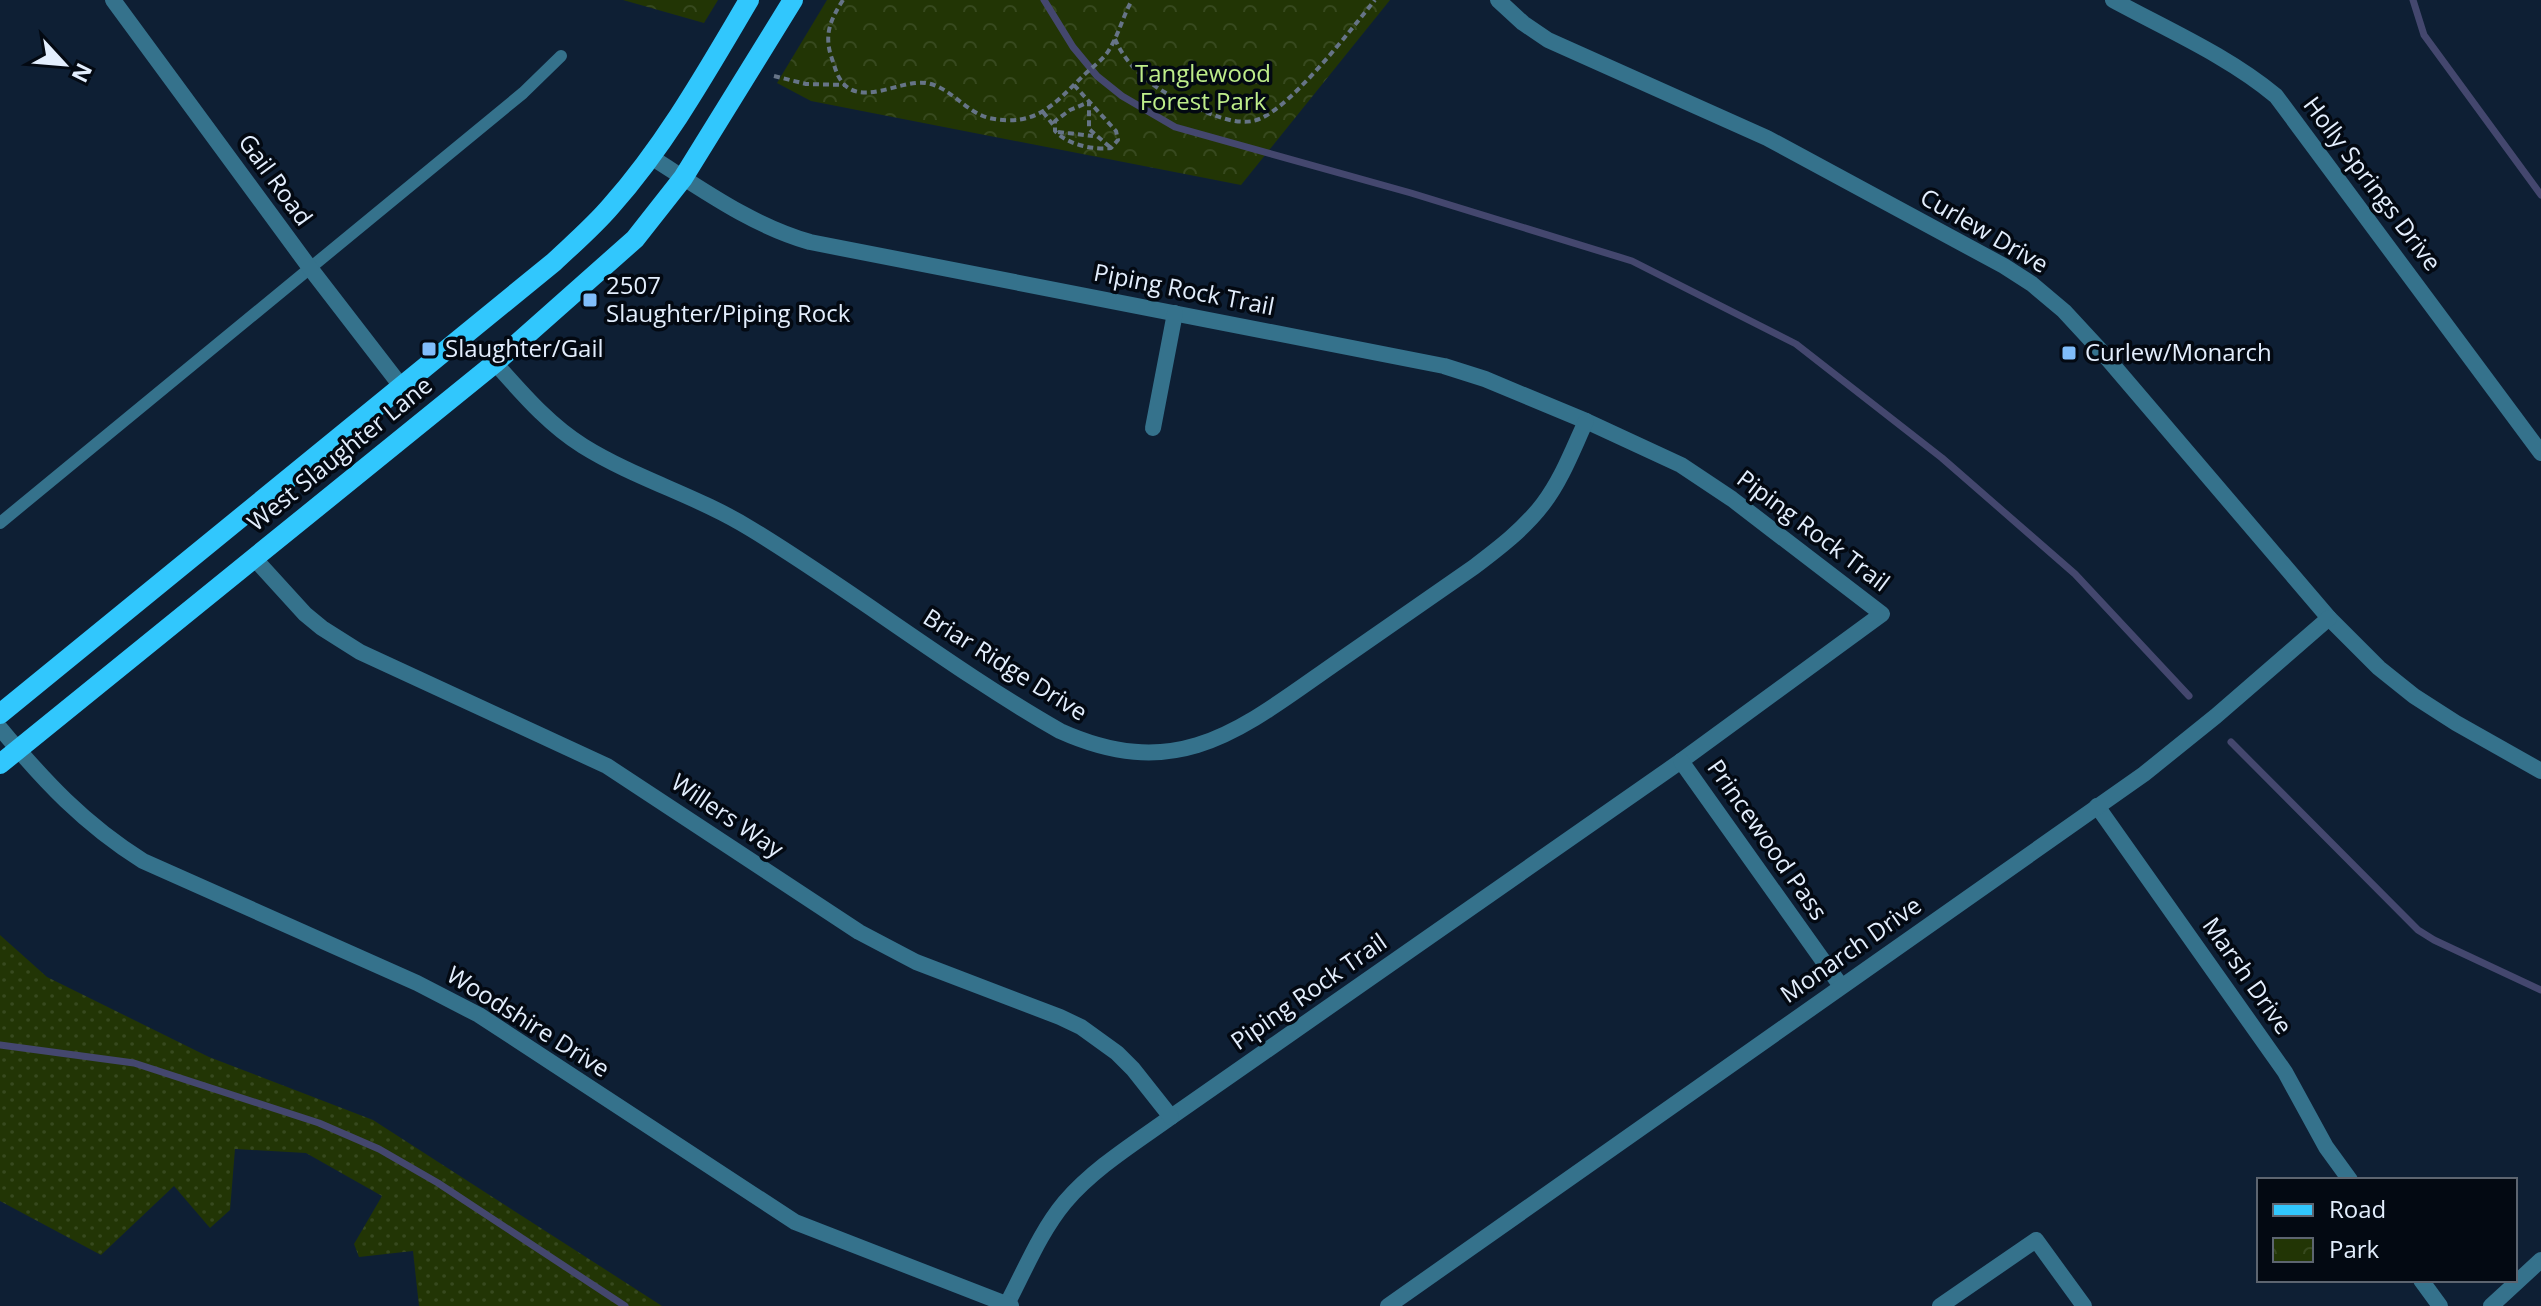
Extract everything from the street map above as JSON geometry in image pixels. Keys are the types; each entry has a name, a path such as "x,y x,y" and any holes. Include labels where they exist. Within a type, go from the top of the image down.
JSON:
{"main road":[{"name":"West Slaughter Lane","path":"0,714 554,262 610,207 651,157 749,0"},
{"name":"West Slaughter Lane","path":"0,764 495,363 635,239 683,178 793,0"}],"street":[{"name":"Gail Road","path":"113,0 401,386"},
{"name":"Curlew Drive","path":"1498,0 1548,40 1767,138 2032,284 2064,311 2101,351 2329,618 2379,668 2414,696 2539,764"},
{"name":"Holly Springs Drive","path":"2113,0 2229,62 2276,96 2541,453"},
{"name":"Piping Rock Trail","path":"651,157 734,211 759,224 810,242 1444,366 1485,379 1681,465 1707,481 1882,614 1681,761 1104,1167 1065,1203 1046,1230 1009,1305"},
{"path":"1153,428 1175,313"},
{"name":"Briar Ridge Drive","path":"495,363 528,401 581,445 747,526 1060,731 1108,749 1135,752 1165,752 1196,746 1249,724 1474,567 1502,546 1543,504 1561,476 1586,421"},
{"name":"Willers Way","path":"253,557 305,614 349,646 596,760 894,952 1060,1017 1099,1038 1133,1069 1171,1117"},
{"name":"Monarch Drive","path":"1388,1306 2144,774 2329,618"},
{"name":"Woodshire Drive","path":"0,728 79,814 102,834 143,861 417,983 479,1015 795,1222 1009,1305"},
{"name":"Princewood Pass","path":"1681,761 1841,986"},
{"name":"Marsh Drive","path":"2097,806 2285,1072 2326,1147 2349,1178"},
{"path":"1940,1306 2036,1240 2084,1306"},
{"path":"2491,1306 2541,1260"},
{"path":"2422,1282 2440,1306"}],"lane":[{"path":"0,523 523,93 561,56"}],"path":[{"path":"843,0 830,20 827,37 836,69 845,85"},
{"path":"774,76 806,84 845,85 862,92 925,83 942,88 988,117 1016,119 1054,106 1104,56 1132,0"},
{"path":"1115,37 1122,53 1137,71 1175,99 1224,118 1254,121 1271,113 1296,90 1375,0"},
{"path":"1043,112 1054,128 1068,140 1093,148 1111,148 1118,140 1116,131 1074,85"},
{"path":"1054,128 1062,116 1089,102"},
{"path":"1089,102 1089,129 1111,148"},
{"path":"1054,128 1095,136"}],"green space":[{"path":"623,0 718,0 704,23"},
{"name":"Tanglewood Forest Park","path":"827,0 1390,0 1241,185 811,101 777,83"},
{"path":"0,935 47,977 209,1057 373,1120 662,1306 419,1306 413,1251 359,1257 354,1244 382,1196 306,1153 235,1149 230,1210 210,1228 174,1186 101,1255 0,1201"}],"waterway":[{"path":"1044,0 1073,47 1097,76 1122,96 1175,127 1411,193 1632,261 1796,344 1942,458 2075,574 2189,696"},
{"path":"2413,0 2424,35 2541,195"},
{"path":"2231,742 2418,930 2541,990"},
{"path":"0,1045 134,1063 319,1123 379,1149 438,1183 625,1306"}],"place":[{"name":"2507 Slaughter/Piping Rock","path":"590,300"},
{"name":"Slaughter/Gail","path":"429,349"},
{"name":"Curlew/Monarch","path":"2069,353"}]}
